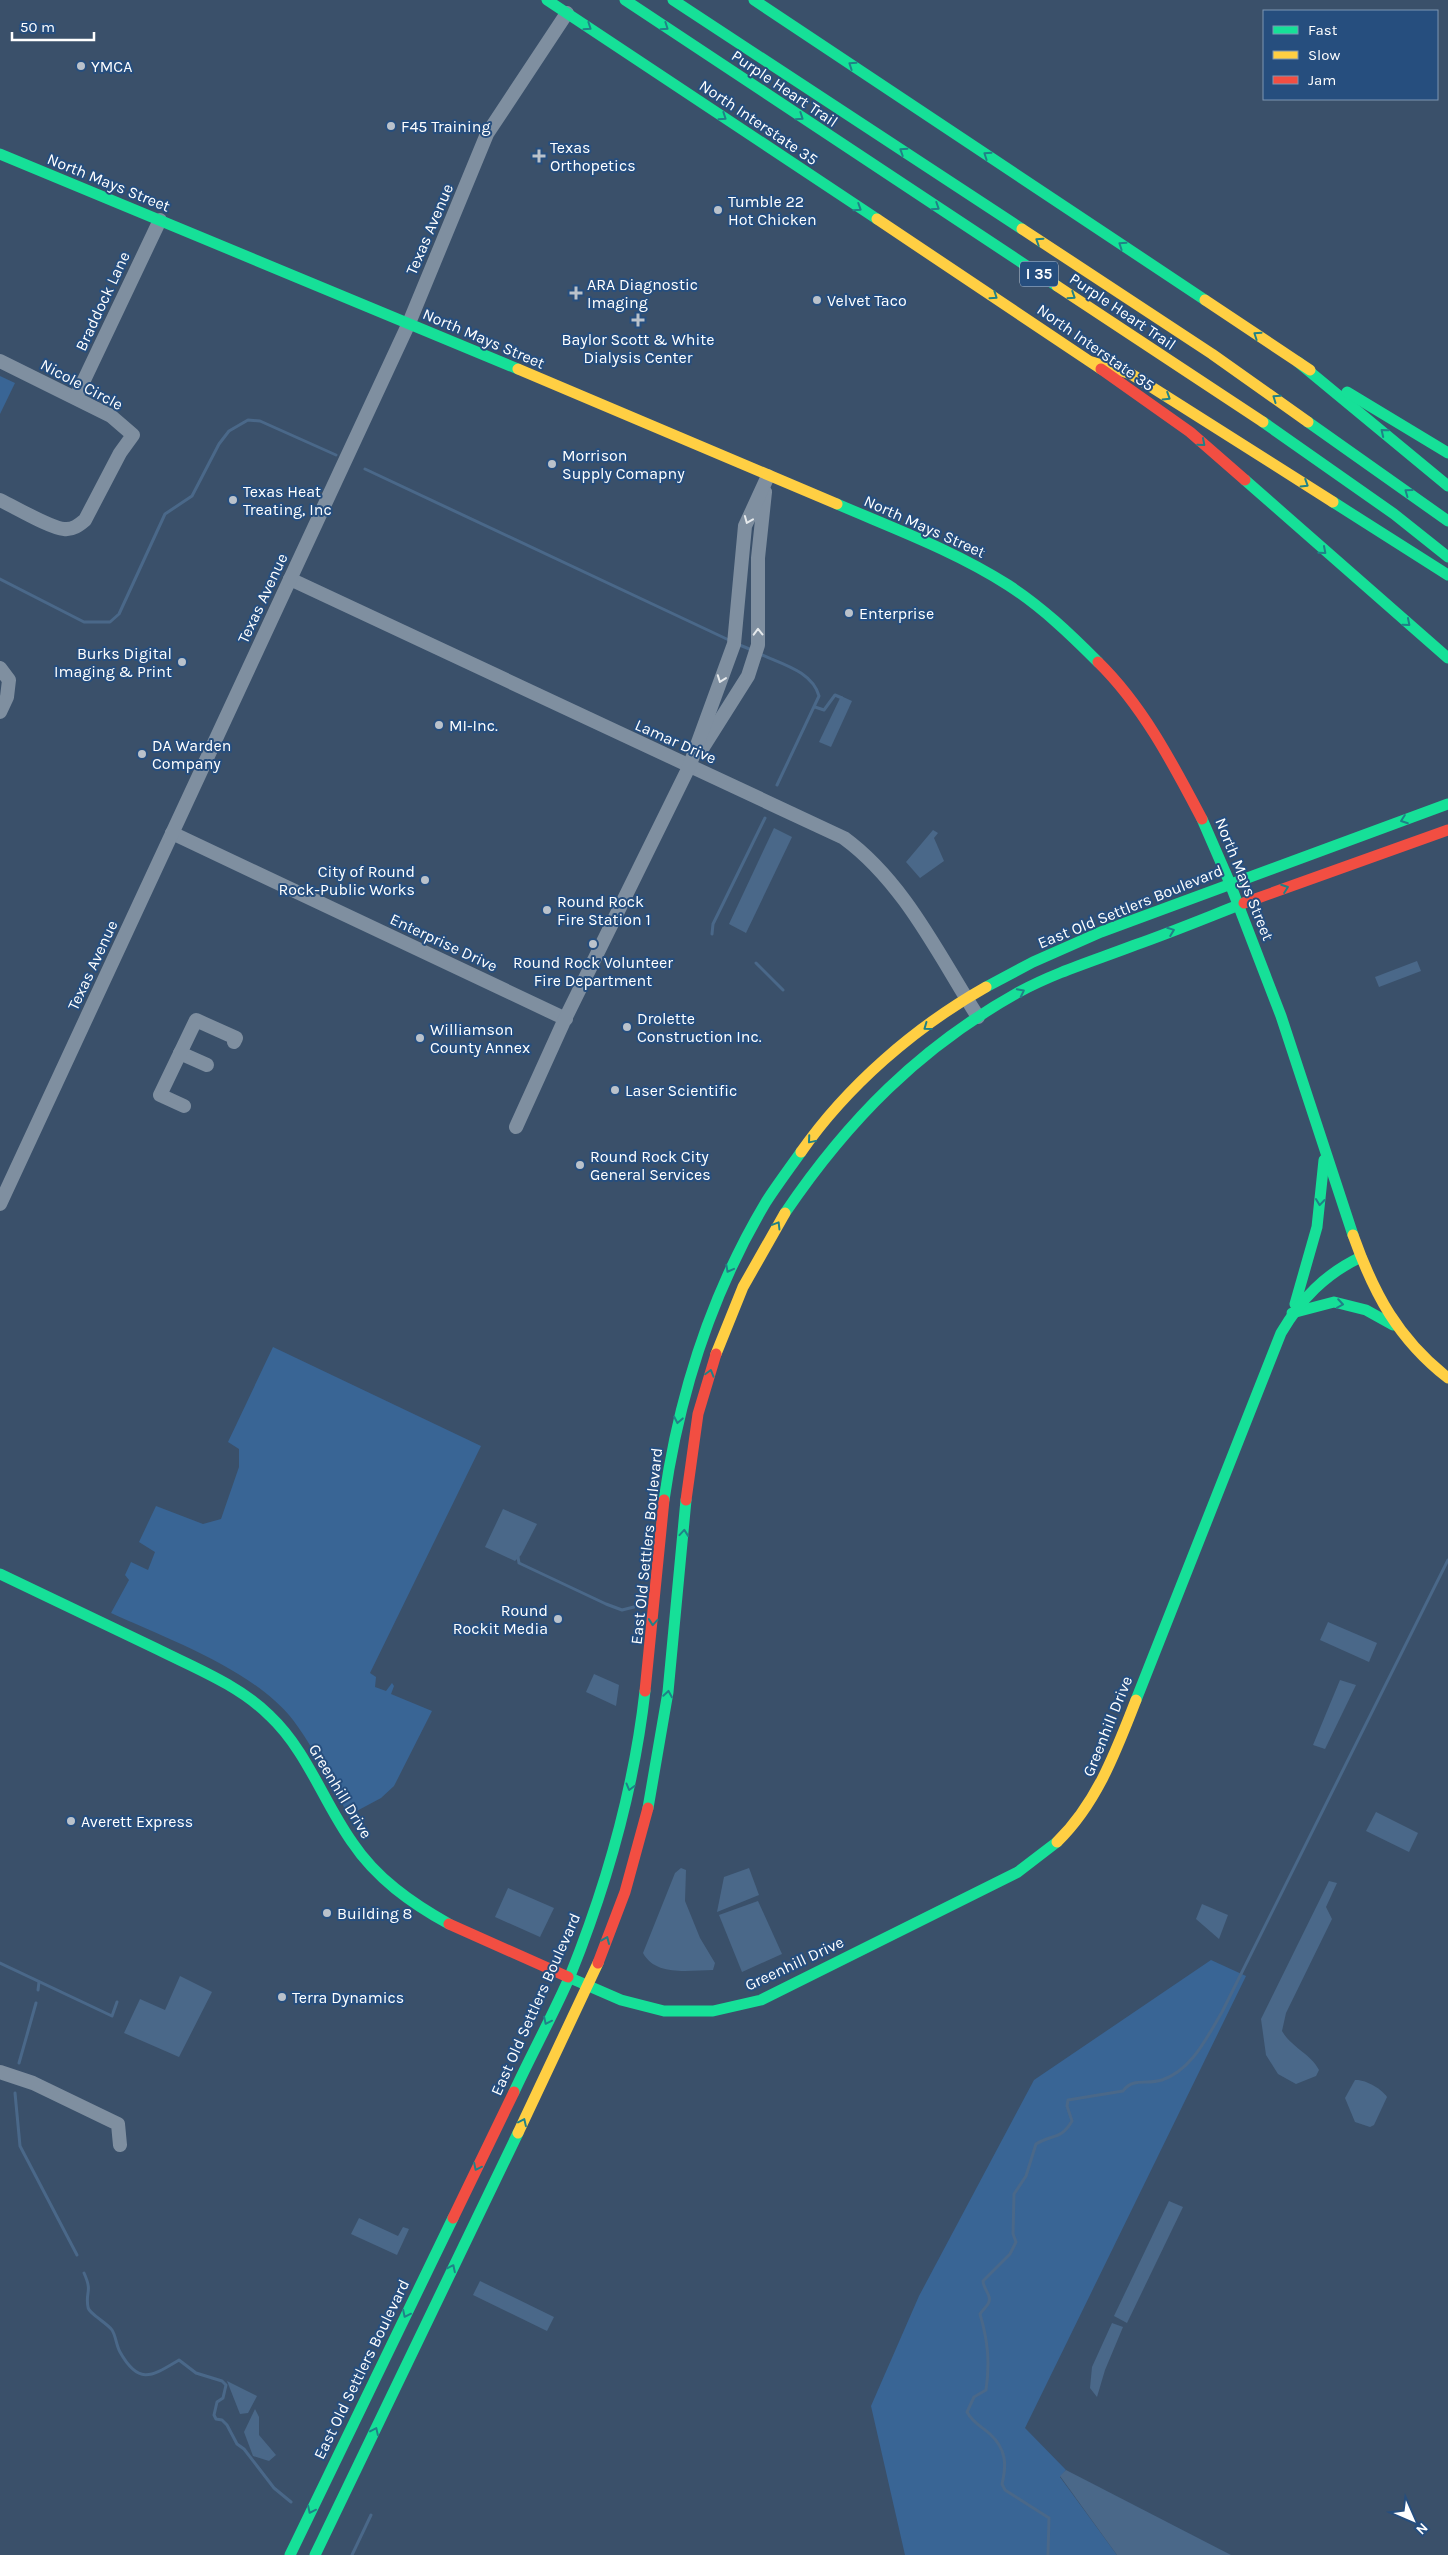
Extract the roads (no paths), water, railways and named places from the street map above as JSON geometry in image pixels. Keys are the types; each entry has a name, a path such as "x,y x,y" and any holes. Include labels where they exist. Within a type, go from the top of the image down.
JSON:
{"main road":[{"name":"North Interstate 35","path":"547,0 1092,362 1190,432 1448,658"},
{"name":"Purple Heart Trail","path":"624,0 1295,443 1394,514 1448,557"},
{"name":"Purple Heart Trail","path":"673,0 1212,354 1448,521"},
{"path":"759,1 1298,362 1448,453"},
{"name":"North Mays Street","path":"0,154 409,323 964,559 1018,592 1058,621 1094,657 1126,694 1160,740 1199,809 1232,883 1290,1042 1324,1154 1377,1298 1408,1342 1448,1378"},
{"path":"1092,362 1131,374 1448,575"},
{"path":"1298,362 1448,486"},
{"name":"East Old Settlers Boulevard","path":"290,2555 568,1977 593,1915 633,1775 649,1668 668,1469 688,1372 722,1281 771,1194 798,1155 852,1091 908,1041 966,998 1046,955 1101,932 1446,804"},
{"path":"315,2555 587,1985 613,1923 635,1859 650,1798 672,1667 689,1472 698,1416 714,1360 731,1317 764,1247 804,1183 833,1146 872,1103 902,1074 978,1016 1019,993 1060,974 1240,905 1448,830"},
{"path":"1292,1313 1317,1227 1324,1154"},
{"name":"Greenhill Drive","path":"0,1574 216,1678 242,1693 272,1717 295,1744 348,1838 370,1865 396,1891 441,1922 628,2003 665,2011 704,2012 742,2006 761,2000 1018,1872 1035,1862 1065,1836 1090,1805 1104,1779 1277,1342 1292,1313 1322,1279 1341,1266 1361,1257"},
{"path":"1292,1313 1334,1302 1366,1310 1396,1326"}],"street":[{"name":"Texas Avenue","path":"0,1204 409,323 487,134 567,13"},
{"name":"Braddock Lane","path":"76,397 160,220"},
{"name":"Nicole Circle","path":"0,361 111,416 133,436 120,453 85,520 73,528 59,528 0,500"},
{"path":"516,1127 566,1019 689,767 734,644 745,526 768,476"},
{"path":"689,767 748,676 758,645 759,537 768,476"},
{"name":"Lamar Drive","path":"290,579 829,831 860,850 894,886 978,1016"},
{"path":"0,668 9,680 7,697 0,712"},
{"name":"Enterprise Drive","path":"172,833 566,1019"},
{"path":"184,1106 160,1095 196,1020 236,1038 234,1042"},
{"path":"180,1053 207,1065"},
{"path":"0,2072 33,2083 118,2124 120,2145"}],"waterway":[{"path":"0,579 84,622 110,622 119,614 165,514 192,496 219,444 229,431 248,420 260,421 336,455"},
{"path":"365,469 731,641"},
{"path":"737,644 752,650"},
{"path":"760,654 803,674 810,680 819,696 777,785"},
{"path":"815,707 824,710 835,695 842,698"},
{"path":"712,934 713,924 765,818"},
{"path":"756,963 783,990"},
{"path":"518,1557 519,1563 606,1604 622,1610 634,1607"},
{"path":"1048,2555 1049,2518 1005,2490 1002,2484 1005,2463 1002,2451 990,2434 977,2424 967,2412 974,2397 986,2390 988,2352 980,2314 988,2304 989,2295 983,2281 1010,2254 1016,2242 1013,2234 1014,2194 1026,2176 1036,2144 1060,2134 1072,2121 1067,2106 1068,2100 1123,2091 1131,2084 1162,2080 1182,2069 1198,2052 1222,2012 1448,1560"},
{"path":"0,1963 112,2016 117,2002"},
{"path":"38,1990 39,1982"},
{"path":"19,2063 36,2003"},
{"path":"15,2093 20,2146 77,2255"},
{"path":"84,2273 88,2284 87,2302 89,2309 112,2330 120,2352 133,2370 146,2375 161,2370 179,2360 196,2373 222,2381 226,2385 223,2398 217,2402 214,2415 216,2419 222,2420 227,2425 237,2444 244,2449 274,2488 291,2502"},
{"path":"352,2555 371,2515"}],"place":[{"name":"YMCA","path":"81,66"},
{"name":"F45 Training","path":"391,126"},
{"name":"Texas Orthopetics","path":"539,156"},
{"name":"Tumble 22 Hot Chicken","path":"718,210"},
{"name":"ARA Diagnostic Imaging","path":"576,293"},
{"name":"Velvet Taco","path":"817,300"},
{"name":"Baylor Scott & White Dialysis Center","path":"638,320"},
{"name":"Morrison Supply Comapny","path":"552,464"},
{"name":"Texas Heat Treating, Inc","path":"233,500"},
{"name":"Enterprise","path":"849,613"},
{"name":"Burks Digital Imaging & Print","path":"182,662"},
{"name":"MI-Inc.","path":"439,725"},
{"name":"DA Warden Company","path":"142,754"},
{"name":"City of Round Rock-Public Works","path":"425,880"},
{"name":"Round Rock Fire Station 1","path":"547,910"},
{"name":"Round Rock Volunteer Fire Department","path":"593,944"},
{"name":"Drolette Construction Inc.","path":"627,1027"},
{"name":"Williamson County Annex","path":"420,1038"},
{"name":"Laser Scientific","path":"615,1090"},
{"name":"Round Rock City General Services","path":"580,1165"},
{"name":"Round Rockit Media","path":"558,1619"},
{"name":"Averett Express","path":"71,1821"},
{"name":"Building 8","path":"327,1913"},
{"name":"Terra Dynamics","path":"282,1997"}]}
